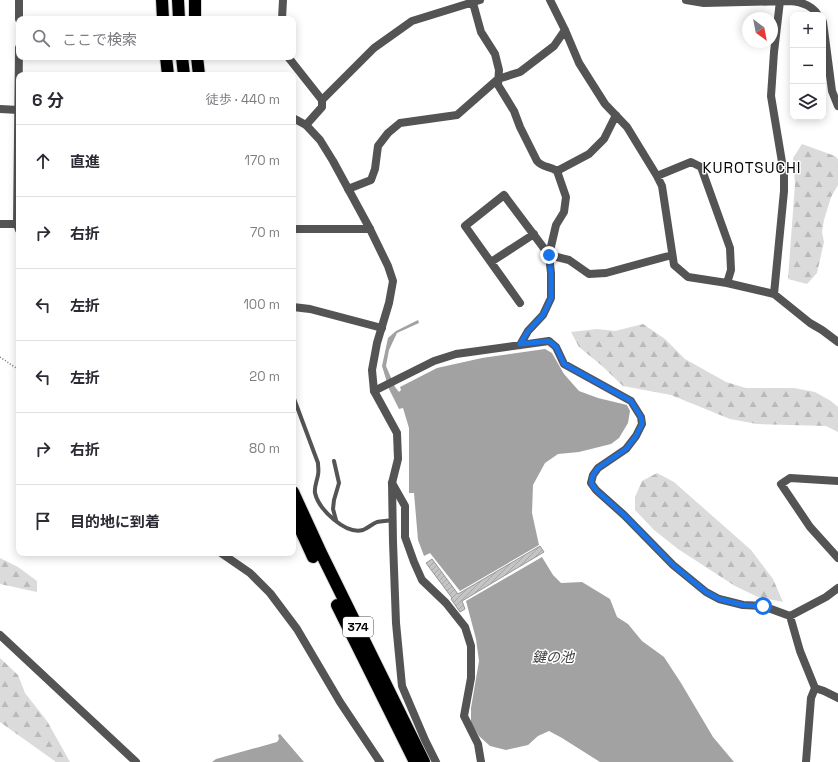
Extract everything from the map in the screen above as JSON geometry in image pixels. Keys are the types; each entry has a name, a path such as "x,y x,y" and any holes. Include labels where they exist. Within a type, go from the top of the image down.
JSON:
{"highway":[{"path":"162,0 163,16"},
{"path":"178,0 179,16"},
{"path":"195,0 195,16"},
{"path":"166,60 168,72"},
{"path":"182,60 184,72"},
{"path":"197,60 198,72"},
{"name":"374","path":"296,499 318,548 424,762"},
{"name":"374","path":"296,519 415,762"}],"street":[{"path":"19,0 19,16"},
{"path":"282,16 283,0"},
{"path":"550,0 579,63 605,104 627,127 662,186 674,265 688,277 727,283 774,294 810,323 838,342"},
{"path":"686,0 704,3 780,1 803,3 816,12"},
{"path":"322,100 374,48 412,21 477,1 482,32 495,54 499,70 498,85 514,111 520,127 537,161 541,166 552,167 557,171 566,198 564,212 556,225 549,255 551,298 543,315 528,331 520,344"},
{"path":"774,294 784,185 784,174 771,96 780,1"},
{"path":"348,189 371,180 375,169 378,146 388,133 400,123 457,115 498,79 520,72 554,46 565,30"},
{"path":"826,45 832,91 838,106"},
{"path":"19,60 19,72"},
{"path":"290,60 322,100 322,107 306,125"},
{"path":"0,109 16,110"},
{"path":"557,171 589,154 604,138 616,115"},
{"path":"296,120 306,125 320,140 370,229 388,266 393,281 372,370 374,391 397,433 398,459 392,483 396,623 402,686 436,762"},
{"path":"657,176 691,162 701,167 730,248 731,270 727,283"},
{"path":"520,303 465,226 504,195 549,255 569,260 589,274 606,273 672,255"},
{"path":"0,224 16,226"},
{"path":"296,229 370,229"},
{"path":"491,262 534,234"},
{"path":"296,307 310,309 382,328"},
{"path":"374,391 434,361 456,354 549,341 556,347 564,364 631,401 641,417 642,424 636,436 626,449 598,468 593,475 591,483 596,490 624,515 673,565 706,592 719,599 743,605 763,606 790,616 826,597 838,588"},
{"path":"838,481 790,478 781,484 810,527 838,558"},
{"path":"392,483 405,506 405,537 422,580 446,603 464,627 471,646 471,678 464,716 478,744 481,762"},
{"path":"225,556 250,573 274,599 297,629 340,702 380,762"},
{"path":"790,616 800,651 815,688 811,698 806,762"},
{"path":"0,635 136,762"},
{"path":"815,688 838,698"}],"lane":[{"path":"296,404 318,463 319,474 315,493 328,514 344,527 354,530 363,530 377,522 393,520"},
{"path":"334,461 339,483 333,509 336,520"}],"path":[{"path":"0,357 16,368"}],"green space":[{"path":"802,144 835,156 838,159 838,185 831,197 824,220 822,232 824,242 817,273 807,284 788,279 795,184 793,158"},
{"path":"643,324 665,339 685,359 726,382 746,388 794,388 815,392 831,401 838,407 838,432 826,426 757,424 730,419 671,395 623,386 579,347 571,332 597,329 615,331"},
{"path":"657,473 674,482 751,550 773,579 783,602 758,597 735,586 678,549 654,530 635,510 635,497 642,481"},
{"path":"0,558 18,567 37,581 37,592 0,584"},
{"path":"0,658 18,675 25,693 47,721 70,762 56,762 0,722"}],"water":[{"path":"418,320 419,323 397,333 389,350 386,366 395,387 399,392 401,390 400,387 437,368 482,358 545,349 552,353 564,374 579,391 598,398 627,405 630,411 628,423 619,438 611,444 579,452 558,454 545,463 533,485 532,513 539,545 460,591 430,553 424,556 418,540 414,493 409,493 409,428 403,408 399,409 389,389 382,366 388,338 396,331"},
{"name":"鍵の池","path":"542,557 553,575 561,583 582,582 610,599 617,617 628,624 642,641 664,657 713,737 734,762 600,762 549,731 538,736 528,745 506,750 490,746 479,736 471,723 471,708 479,661 476,639 466,601"},
{"path":"280,734 304,762 212,762 216,759 277,742 279,739 278,735"}],"building":[{"path":"540,546 544,552 462,601 465,609 460,612 451,599 452,598 426,563 432,559 458,594"}],"district":[{"name":"KUROTSUCHI","path":"752,167"}],"route":[{"path":"549,255 551,298 543,315 528,331 520,344 549,341 556,347 564,364 631,401 641,417 642,424 636,436 626,449 598,468 593,475 591,483 596,490 624,515 673,565 706,592 719,599 743,605 763,606"}]}
